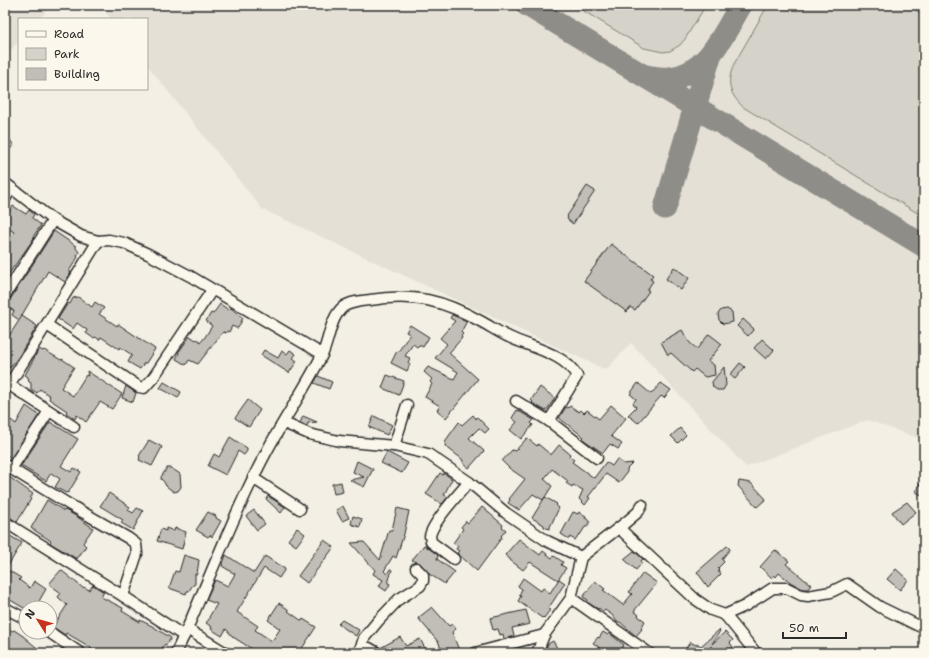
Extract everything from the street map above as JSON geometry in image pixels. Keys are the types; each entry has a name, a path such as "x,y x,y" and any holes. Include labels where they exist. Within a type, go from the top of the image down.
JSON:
{"street":[{"path":"5,199 8,186 53,220 81,236 98,241 109,240 130,246 148,254 322,354"},
{"path":"5,295 53,220"},
{"path":"74,427 7,383 46,325 98,241"},
{"path":"46,325 139,387 144,388 212,290"},
{"path":"176,653 253,478 322,354 334,321 343,307 357,302 383,298 409,297 435,301 460,310 508,337 559,358 572,367 577,376 549,421"},
{"path":"516,401 549,421 597,458"},
{"path":"394,446 407,405"},
{"path":"49,411 8,467 136,544 138,554 123,596"},
{"path":"284,423 309,434 339,441 394,446 428,454 469,482 506,513 547,541 581,557"},
{"path":"253,478 300,509"},
{"path":"454,559 431,542 430,536 446,509 469,482"},
{"path":"537,653 544,635 571,598 581,557 638,512 642,505"},
{"path":"5,522 123,596 226,653"},
{"path":"619,528 695,599 711,610 725,615 756,653"},
{"path":"359,650 364,638 378,621 399,599 420,586 423,581 423,575 416,568"},
{"path":"725,615 745,606 773,588 786,588 808,596 831,592 847,584 880,607 921,627"},
{"path":"571,598 649,653"},
{"path":"5,608 18,615"},
{"path":"481,652 544,635"},
{"path":"58,638 80,653"},
{"path":"359,650 369,648 378,653"}],"shaded area":[{"path":"5,5 52,5 40,18 18,18 18,42 5,56"},
{"path":"100,5 924,5 924,440 867,420 746,467 631,343 606,370 262,209 148,66 148,18 110,18"}],"green space":[{"path":"574,5 706,5 680,45 670,51 663,52 644,48"},
{"path":"768,5 907,5 924,15 924,217 743,107 738,102 730,87 730,77 734,64"}],"building":[{"path":"5,132 14,146 5,152"},
{"path":"587,186 595,191 573,224 567,219 567,216"},
{"path":"13,206 26,214 29,210 34,214 32,218 41,225 30,244 5,279 5,246 14,232 5,227 5,211 8,213"},
{"path":"54,231 76,246 79,252 78,257 69,271 71,272 65,282 48,271 19,320 12,315 14,311 6,306"},
{"path":"611,244 653,275 650,279 653,281 647,290 649,291 635,310 630,307 627,312 584,281"},
{"path":"674,267 689,278 681,290 666,279"},
{"path":"78,297 92,307 95,302 104,308 99,314 117,326 118,324 155,349 140,369 128,362 132,355 120,347 119,349 101,337 99,340 96,337 93,338 86,333 87,330 77,323 73,329 58,319 68,303 70,304 73,298"},
{"path":"220,304 229,310 231,308 243,318 238,328 232,326 229,332 223,332 198,364 189,360 186,365 176,359 178,353 190,336 201,342 205,337 212,326 206,321 211,313 213,314"},
{"path":"727,309 732,312 733,322 723,324 719,320 718,314 721,310"},
{"path":"452,315 467,321 461,332 463,334 461,336 462,338 449,353 478,379 446,418 437,410 440,406 425,397 432,384 430,382 432,379 424,372 428,367 454,379 458,372 435,358 447,344 440,338 455,321 450,318"},
{"path":"22,316 37,326 10,368 5,364 5,342"},
{"path":"743,319 754,329 748,336 737,326"},
{"path":"410,325 429,337 423,347 419,345 417,347 413,344 405,356 410,358 408,363 410,364 407,371 391,363 397,351 398,352 410,334 406,332"},
{"path":"682,330 689,342 697,349 709,334 722,344 708,361 714,365 715,375 705,377 695,369 692,372 671,353 668,355 661,342"},
{"path":"762,339 774,350 766,359 754,348"},
{"path":"39,349 44,350 61,360 62,359 74,367 61,388 73,396 86,375 88,376 87,371 122,394 112,409 100,402 86,422 77,415 75,419 66,413 67,411 49,399 50,396 40,389 37,393 31,389 31,383 25,375"},
{"path":"264,350 278,358 282,351 287,354 290,350 296,354 293,358 297,361 289,373 261,355"},
{"path":"740,363 745,367 735,379 730,375"},
{"path":"724,367 726,385 723,390 717,390 713,387 712,382"},
{"path":"387,375 404,381 399,395 382,388"},
{"path":"318,376 332,382 329,389 314,383"},
{"path":"164,382 181,392 178,398 160,388"},
{"path":"638,383 651,394 661,383 671,390 664,398 661,396 638,423 628,415 636,407 633,403 636,399 630,394"},
{"path":"126,386 136,393 133,402 122,398"},
{"path":"540,387 555,398 546,411 532,403 533,402 531,400"},
{"path":"248,400 260,410 249,427 235,418"},
{"path":"611,405 626,418 611,436 622,444 618,449 610,444 603,453 584,440 584,437 559,418 566,407 568,408 570,406 579,412 581,410 584,413 587,410 599,419"},
{"path":"26,406 39,415 11,458 5,454 5,430 11,420 16,424"},
{"path":"517,410 534,420 531,423 533,425 521,439 510,430 517,422 512,418"},
{"path":"473,415 489,429 485,433 479,428 469,438 484,451 469,468 464,464 462,459 445,446 446,440 459,422 462,425"},
{"path":"303,416 317,422 308,423 307,426 300,423"},
{"path":"374,416 392,425 387,435 369,427"},
{"path":"50,422 78,439 61,466 71,472 74,468 81,472 68,493 55,487 60,479 51,473 46,481 21,466"},
{"path":"680,428 686,435 678,443 671,436"},
{"path":"230,437 247,448 247,451 244,455 238,451 226,475 208,466 214,454 219,457"},
{"path":"527,438 537,446 538,444 551,455 559,445 570,454 569,456 574,460 572,462 594,478 606,462 612,466 617,459 624,464 633,463 627,469 627,472 619,483 606,474 588,497 590,498 585,505 579,499 583,490 573,485 572,487 566,483 568,481 552,469 544,479 552,486 543,500 533,494 519,510 508,503 510,500 509,499 525,479 502,461 512,450 515,451"},
{"path":"149,440 162,447 152,466 139,460 139,456"},
{"path":"387,452 408,463 402,473 381,463"},
{"path":"357,461 373,469 364,487 350,480 364,477 353,472"},
{"path":"167,468 171,468 180,474 181,487 178,491 174,492 166,486 161,479"},
{"path":"440,473 443,475 444,473 452,479 444,495 448,497 442,504 426,494"},
{"path":"5,474 33,494 17,522 5,514"},
{"path":"924,478 924,497 915,491"},
{"path":"739,481 751,483 766,499 757,507 738,486"},
{"path":"341,482 343,492 334,494 332,484"},
{"path":"109,493 130,507 128,510 133,513 137,508 143,511 133,530 121,523 123,520 100,506"},
{"path":"268,496 285,507 281,513 266,499"},
{"path":"545,497 557,504 556,505 559,508 549,529 532,518"},
{"path":"47,500 64,511 65,510 76,516 93,528 83,543 86,546 77,559 50,543 51,541 31,528"},
{"path":"907,502 916,512 901,524 892,512"},
{"path":"343,506 349,518 342,521 336,510"},
{"path":"482,507 503,525 502,527 506,530 477,571 457,553 459,551 456,549 458,546 453,543 463,529 461,527 466,521 468,523"},
{"path":"397,508 409,511 404,534 396,558 393,556 384,571 387,574 390,569 392,570 388,583 390,584 386,591 379,586 383,580 373,574 375,570 351,543 364,542 380,560 389,530 392,530"},
{"path":"254,510 265,524 257,530 246,516"},
{"path":"208,512 216,516 216,518 221,521 212,537 210,535 208,537 196,530"},
{"path":"573,512 578,514 579,512 586,516 585,518 590,521 587,527 585,527 575,540 570,537 569,539 561,534"},
{"path":"353,516 362,519 360,527 351,524"},
{"path":"166,528 174,531 175,528 186,532 182,549 157,541 161,529 166,531"},
{"path":"297,528 305,534 296,546 288,540"},
{"path":"5,533 22,543 6,569 21,578 19,580 30,588 34,581 46,589 40,600 18,600 18,605 5,597"},
{"path":"519,539 540,555 543,551 552,558 554,556 563,562 561,565 566,568 558,580 530,562 523,570 505,555"},
{"path":"324,540 334,547 307,583 298,576"},
{"path":"424,545 438,555 437,559 455,572 445,584 429,574 420,563 412,560"},
{"path":"727,546 730,549 722,559 724,562 718,568 721,574 708,587 697,572"},
{"path":"775,550 789,561 786,564 811,585 808,589 803,589 790,582 779,573 776,577 774,575 772,578 760,567"},
{"path":"634,551 643,559 641,561 642,563 636,570 624,559"},
{"path":"184,555 199,560 197,574 195,574 195,584 189,591 187,591 186,594 169,588 175,571 179,572"},
{"path":"226,555 254,573 265,556 285,569 279,578 264,568 237,612 258,626 255,630 272,641 280,629 268,620 279,603 302,621 303,619 316,627 299,653 253,653 252,649 233,637 226,629 222,636 211,629 212,627 206,623 217,604 206,600 215,580 228,586 235,574 222,566"},
{"path":"896,569 908,580 900,590 887,579"},
{"path":"61,570 83,588 84,587 89,590 93,585 104,592 101,597 123,608 122,611 140,622 140,620 171,638 159,653 96,653 90,649 92,648 66,633 65,635 58,630 58,619 67,605 58,597 61,593 49,584"},
{"path":"643,573 657,583 634,611 645,621 641,628 642,629 636,636 620,622 617,622 612,615 605,610 603,612 599,608 598,609 587,602 588,600 583,597 595,581 605,589 603,590 623,605 632,594 629,592"},
{"path":"523,578 541,591 543,588 550,593 559,579 565,583 548,609 550,610 544,618 518,601 521,596 519,595 522,589 518,586"},
{"path":"432,607 449,626 452,624 456,629 452,632 460,653 442,653 439,643 418,618"},
{"path":"526,610 530,624 512,628 514,636 504,639 503,634 500,635 498,629 493,630 490,618"},
{"path":"342,620 359,630 356,636 338,624"},
{"path":"5,626 12,631 14,630 18,633 18,640 28,640 43,653 8,653 5,651"},
{"path":"719,630 720,631 712,644 725,632 733,640 730,643 733,647 726,653 718,653 711,646 707,653 683,653 690,642 701,646"},
{"path":"603,632 608,635 609,633 624,645 618,653 607,653 593,643"},
{"path":"400,637 406,646 420,639 426,650 419,653 384,653 382,647"},
{"path":"553,641 560,653 546,653 545,650 548,644"}],"taxiway":[{"path":"527,5 924,246"},
{"path":"645,76 670,78 683,75 695,69 713,51 721,40 741,5"},
{"path":"665,208 710,56"}]}
